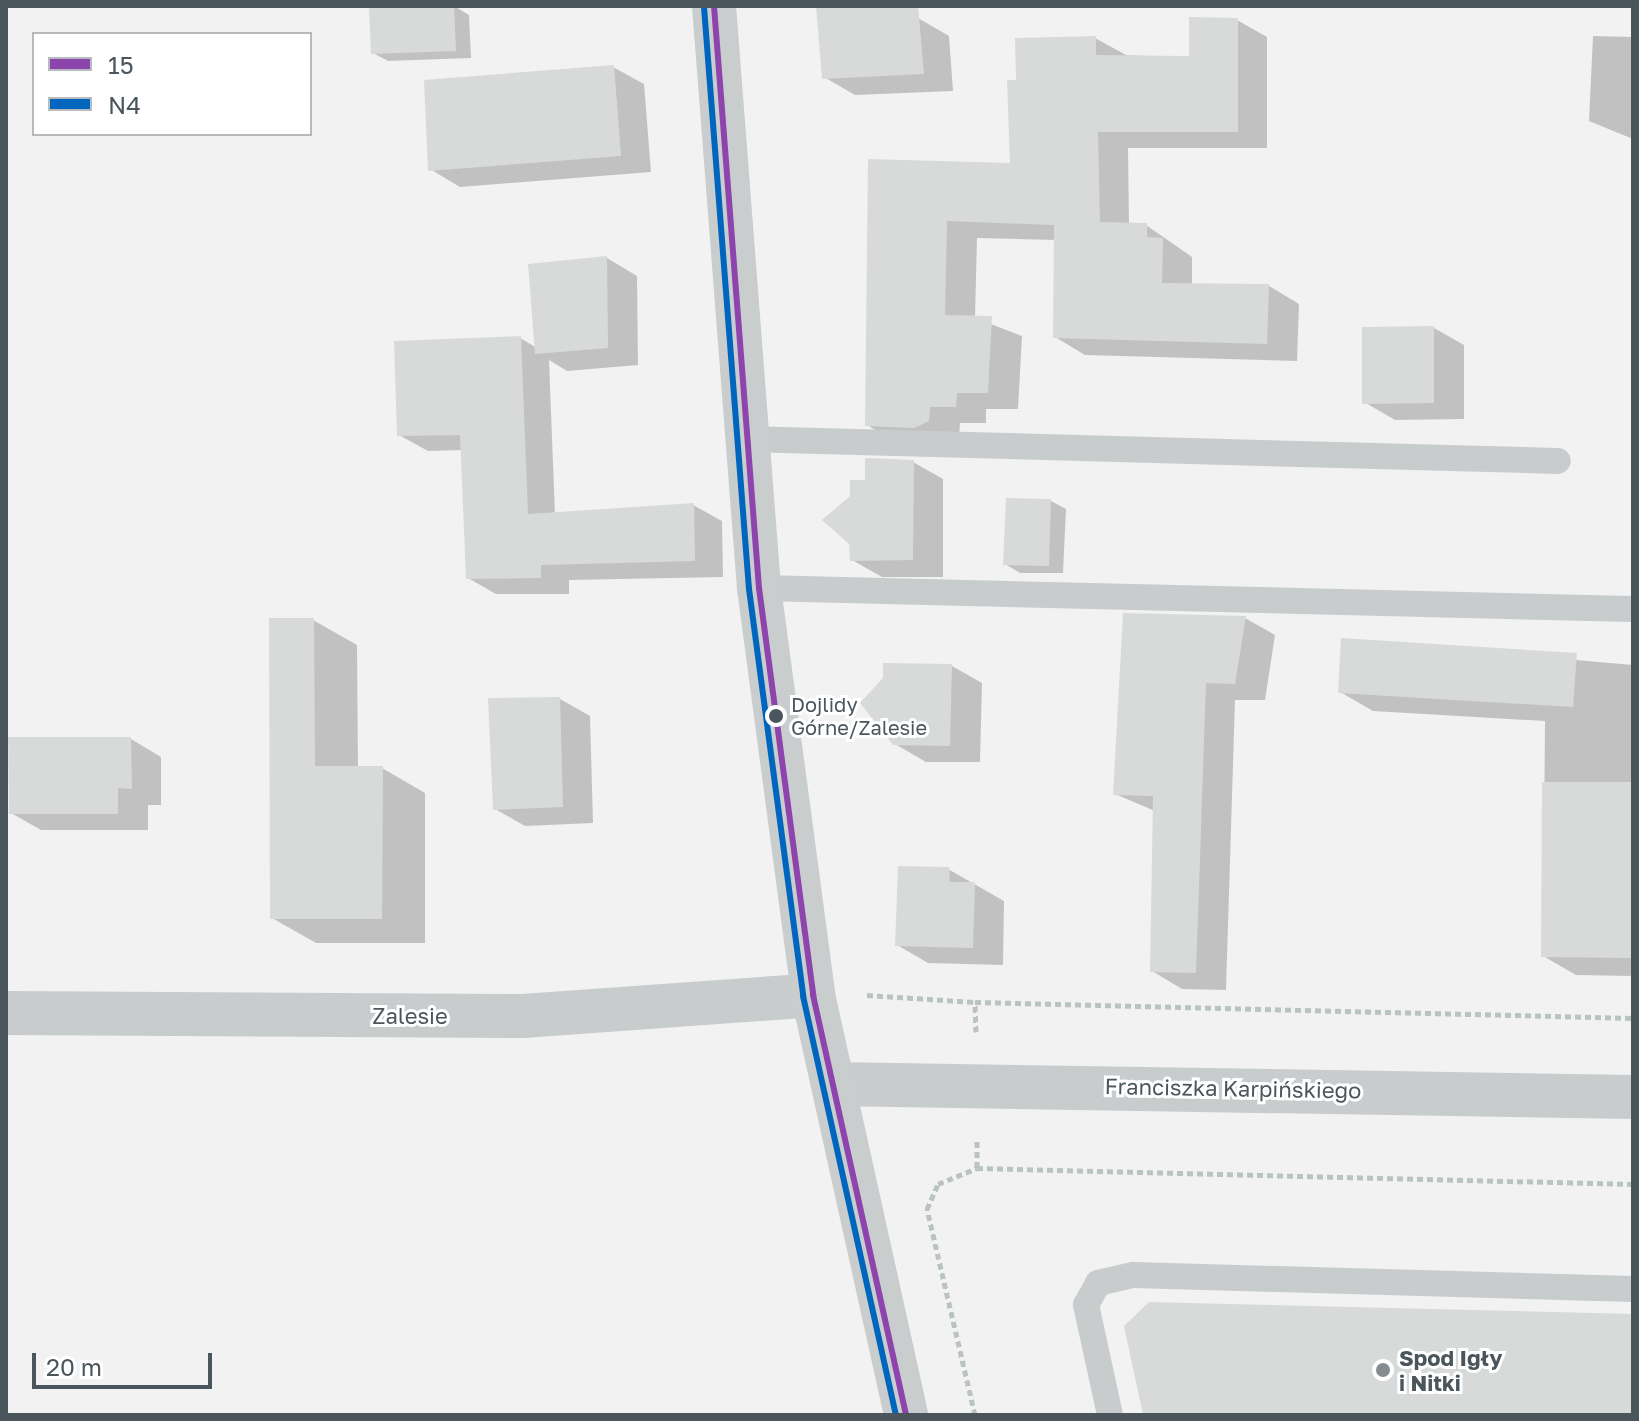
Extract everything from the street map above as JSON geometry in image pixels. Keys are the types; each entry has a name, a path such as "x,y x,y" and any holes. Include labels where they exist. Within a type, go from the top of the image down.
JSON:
{"street":[{"path":"714,6 759,588 813,995 906,1415"},
{"name":"Zalesie","path":"6,1013 523,1016 813,995"},
{"name":"Franciszka Karpińskiego","path":"833,1084 1633,1097"}],"lane":[{"path":"747,439 1558,461"},
{"path":"759,588 1633,609"},
{"path":"1110,1415 1086,1305 1098,1283 1133,1275 1633,1289"}],"path":[{"path":"977,1168 1633,1184"}],"building":[{"path":"454,6 456,51 371,54 369,8"},
{"path":"816,6 918,6 924,74 822,79"},
{"path":"1189,17 1238,18 1238,132 1098,132 1100,222 1147,223 1147,237 1163,238 1162,283 1269,284 1267,344 1053,338 1054,225 947,221 945,315 992,316 988,393 957,393 956,407 930,407 929,421 914,428 865,426 868,159 1010,163 1007,80 1016,80 1015,38 1096,36 1096,55 1189,56"},
{"path":"614,65 621,156 428,171 424,80"},
{"path":"607,256 608,348 535,354 528,264"},
{"path":"1434,326 1434,403 1362,404 1362,327"},
{"path":"521,336 528,514 694,503 695,561 541,565 541,578 466,579 460,435 397,436 394,341"},
{"path":"865,458 914,460 913,560 850,561 849,544 822,520 850,496 850,480 865,480"},
{"path":"1006,498 1051,499 1049,566 1003,565"},
{"path":"1123,613 1246,616 1235,684 1206,683 1196,973 1150,972 1153,796 1113,795"},
{"path":"269,618 314,618 315,766 383,766 382,919 270,919"},
{"path":"1341,638 1577,653 1573,707 1338,693"},
{"path":"883,663 952,664 950,746 893,745 860,703 883,678"},
{"path":"560,697 563,807 493,810 488,698"},
{"path":"8,737 131,737 132,789 118,788 118,814 9,814"},
{"path":"1542,782 1633,782 1633,958 1541,957"},
{"path":"898,866 949,867 950,882 975,882 973,948 895,946"},
{"name":"Spod Igły i Nitki","path":"1149,1302 1633,1314 1633,1415 1143,1415 1124,1326"}],"transit line":[{"name":"15","path":"714,6 759,588 813,995 906,1415"},
{"name":"N4","path":"704,7 749,589 803,996 896,1415"}],"place":[{"name":"Dojlidy Górne/Zalesie","path":"776,716"},
{"name":"Spod Igły i Nitki","path":"1383,1370"}]}
